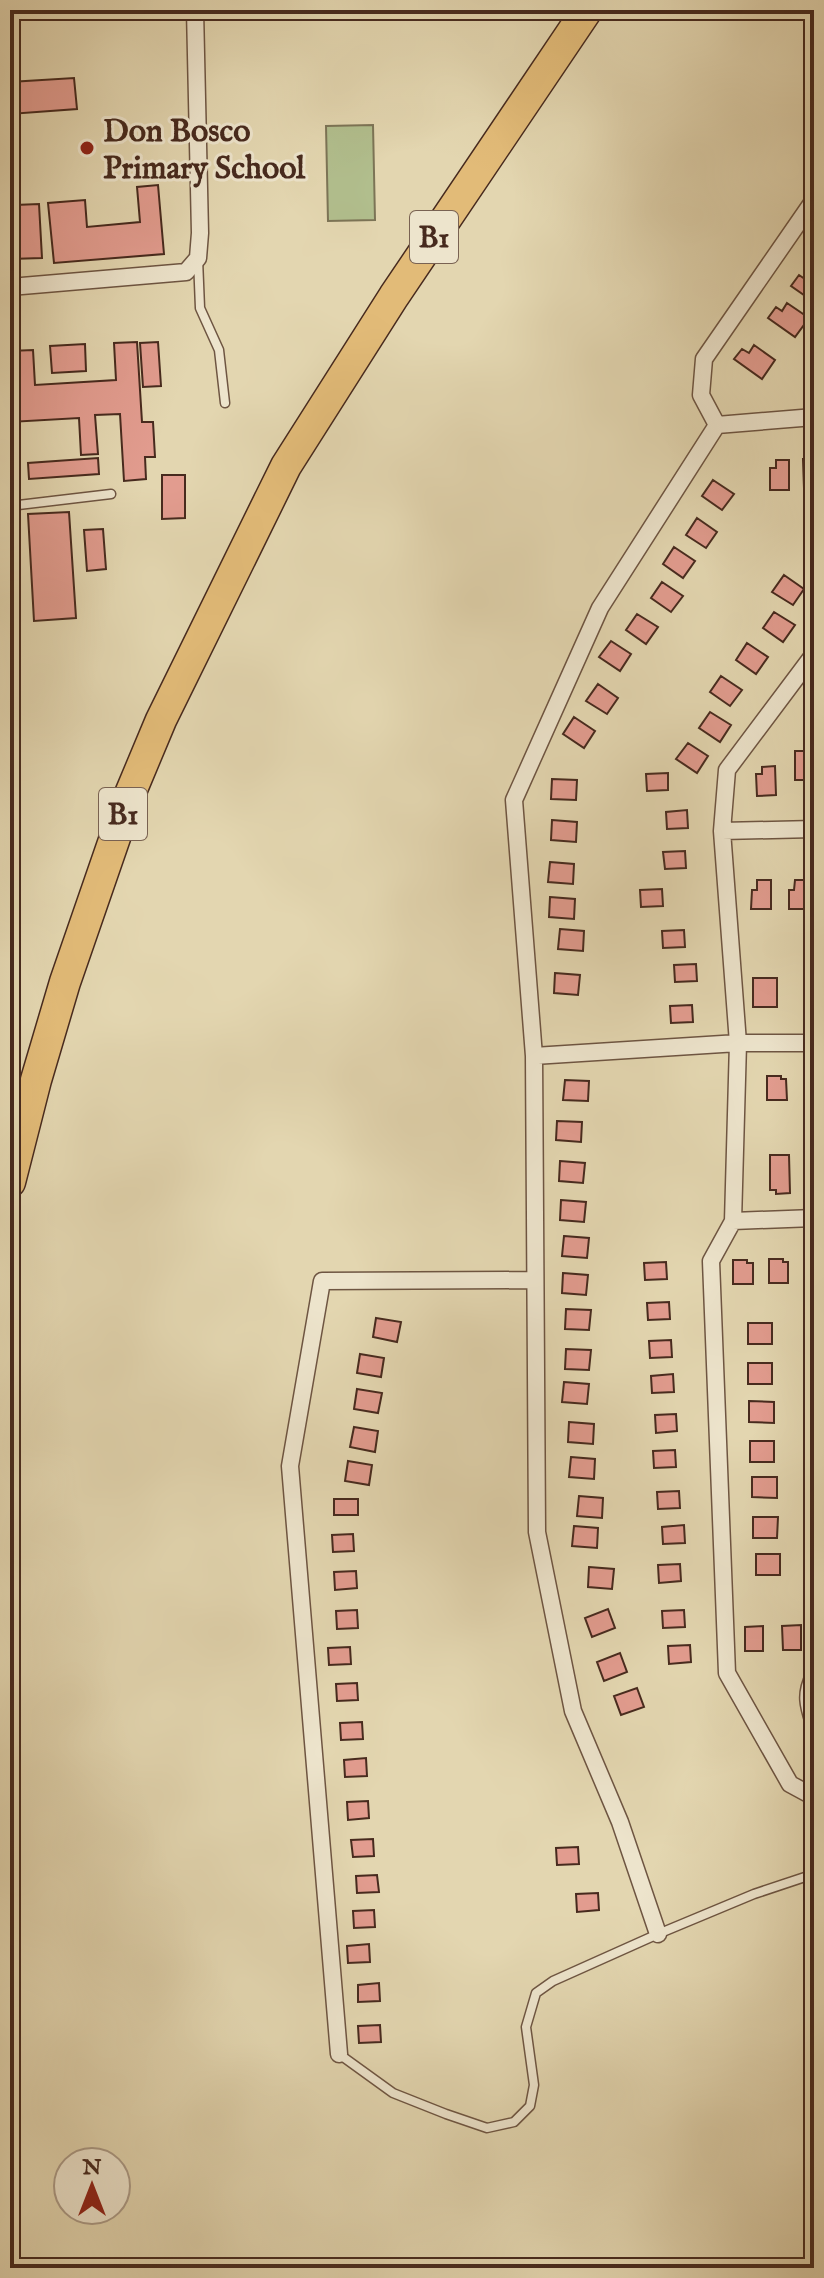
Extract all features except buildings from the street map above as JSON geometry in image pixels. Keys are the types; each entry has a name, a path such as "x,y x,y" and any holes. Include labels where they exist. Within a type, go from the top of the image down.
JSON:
{"highway":[{"name":"B1","path":"10,1182 65,982 130,794 161,720 251,536 286,466 334,388 587,10"}],"street":[{"path":"10,287 186,272 198,258 195,10"},
{"path":"717,425 701,395 704,359 814,200"},
{"path":"717,425 814,417"},
{"path":"658,1934 620,1822 573,1711 537,1532 534,1056 514,800 600,608 717,425"},
{"path":"814,654 727,770 722,831 738,1043 733,1221 711,1261 727,1673 790,1784 814,1797"},
{"path":"722,831 814,829"},
{"path":"534,1056 738,1043 814,1043"},
{"path":"733,1221 814,1218"},
{"path":"339,2054 290,1466 322,1281 535,1280"},
{"path":"814,1676 808,1688 807,1701 814,1723"}],"lane":[{"path":"198,258 200,308 219,350 225,403"},
{"path":"10,506 111,494"},
{"path":"339,2054 393,2093 446,2114 487,2128 514,2122 530,2106 534,2085 526,2027 536,1993 553,1981 658,1934 754,1894 814,1874"}],"green space":[{"path":"373,125 375,220 328,221 326,126"}],"place":[{"name":"Don Bosco Primary School","path":"87,148"}]}
